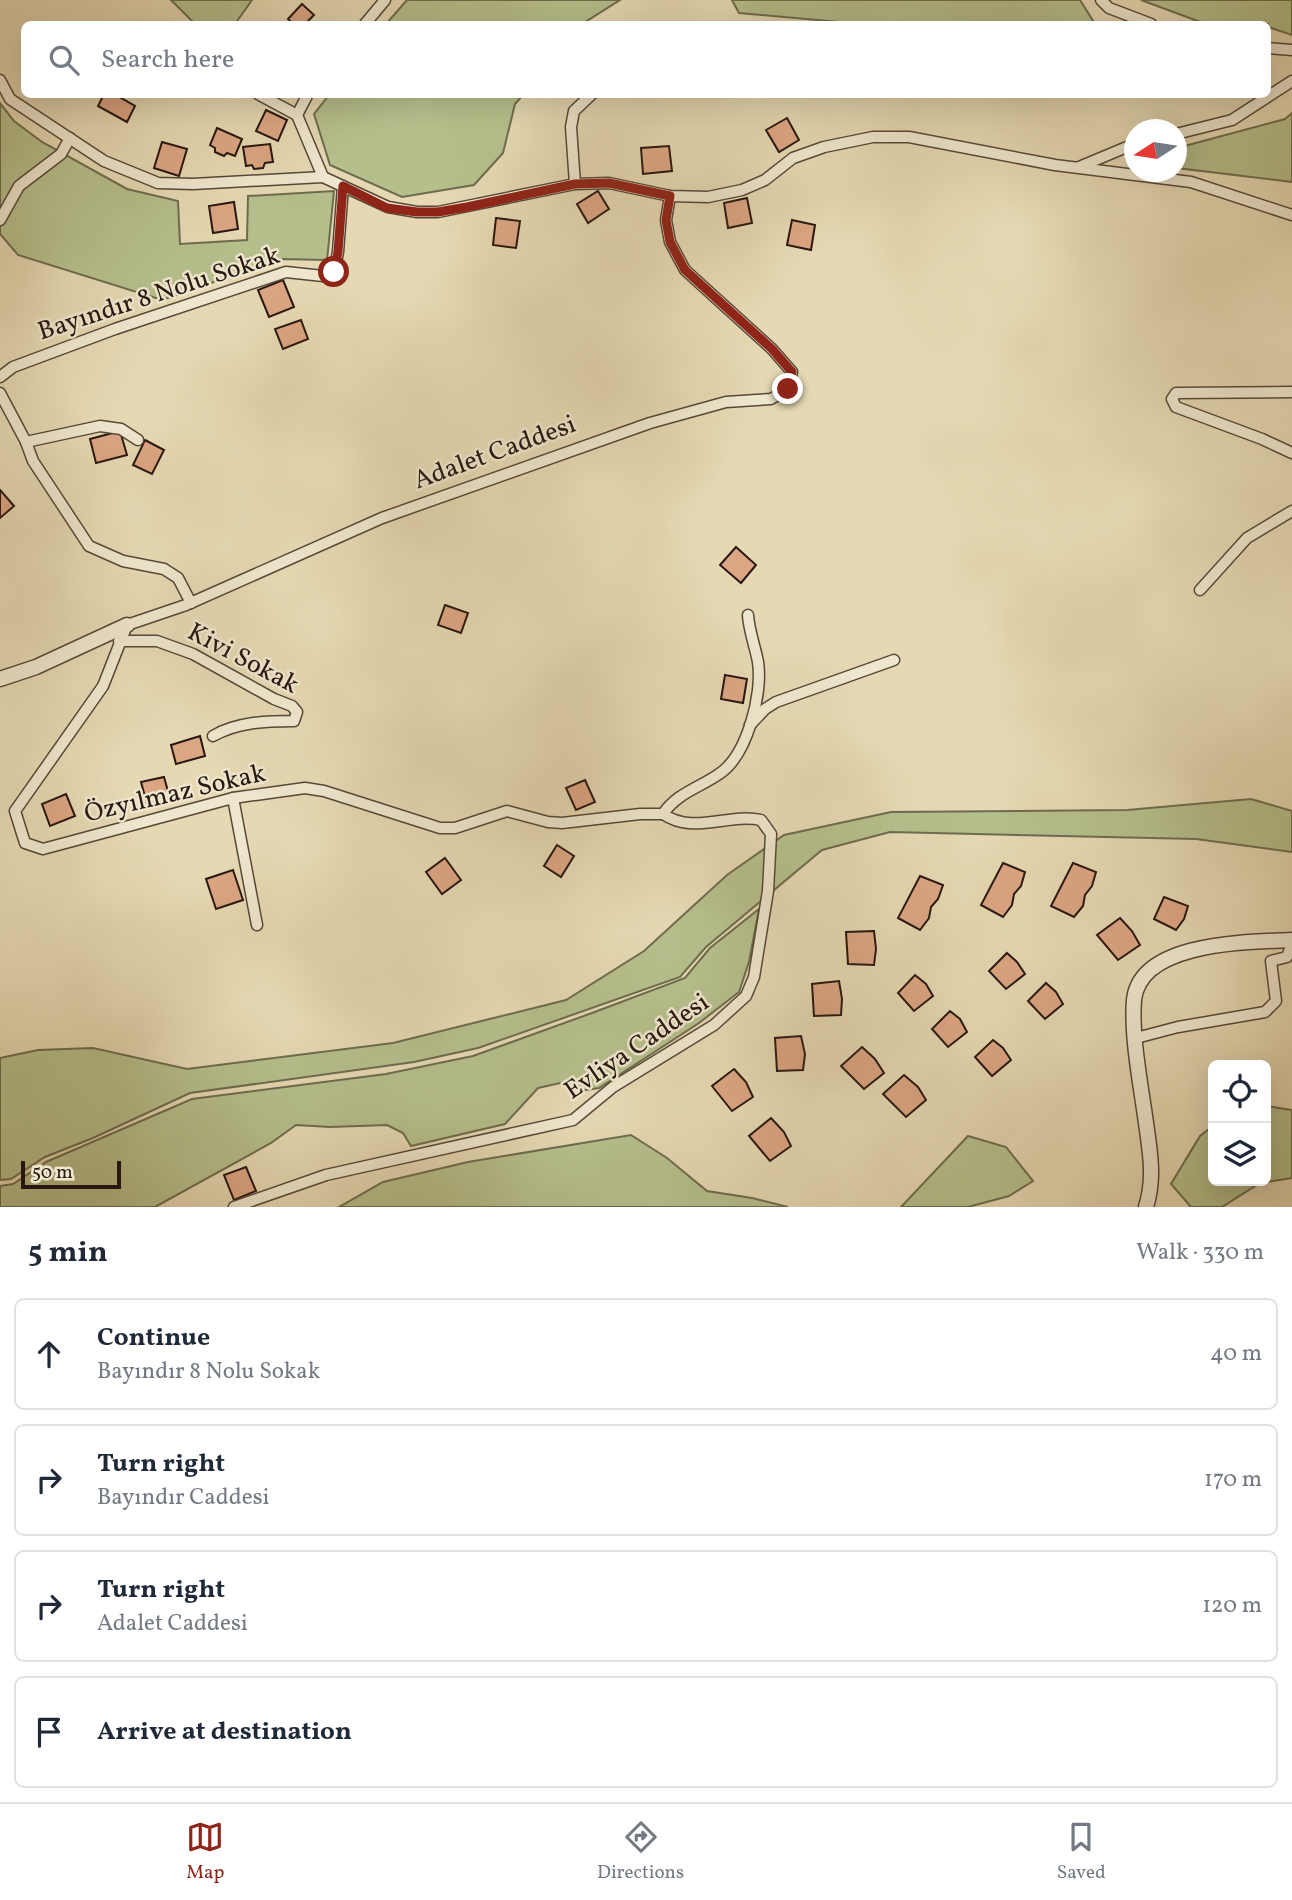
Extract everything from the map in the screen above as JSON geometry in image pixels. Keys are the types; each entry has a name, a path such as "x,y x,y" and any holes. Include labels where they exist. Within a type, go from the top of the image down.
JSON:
{"street":[{"path":"368,21 385,0"},
{"path":"1101,0 1109,8 1144,21"},
{"path":"1271,48 1292,50"},
{"path":"0,80 10,99 104,161 158,183 193,184 323,177 387,208 417,212 457,209 575,184 609,183 670,196 708,197 742,190 765,180 793,158 824,147 873,137 909,137 1077,168 1191,182 1292,215"},
{"path":"1271,95 1292,82"},
{"path":"265,98 297,115 323,177"},
{"path":"297,115 306,98"},
{"path":"575,184 570,127 574,111 588,98"},
{"path":"1187,131 1232,120 1267,98"},
{"path":"0,220 19,186 61,154 70,138"},
{"path":"1077,168 1124,149"},
{"name":"Bayındır 8 Nolu Sokak","path":"0,377 13,367 286,272 323,276 334,272 343,186"},
{"name":"Adalet Caddesi","path":"0,679 36,667 127,625 191,603 382,518 650,423 726,402 771,399 788,389 792,372 685,270 670,242 666,220 670,196"},
{"path":"1292,392 1176,393 1172,399 1175,407 1292,453"},
{"path":"0,393 33,461 89,545 123,561 164,569 178,578 191,603"},
{"path":"26,442 100,426 121,429 138,440"},
{"path":"1200,590 1247,538 1292,511"},
{"path":"663,814 672,802 719,775 740,754 758,690 758,663 748,615"},
{"name":"Özyılmaz Sokak","path":"127,625 103,686 15,811 26,843 43,849 233,798 306,788 324,791 440,828 455,828 508,811 562,823 663,814"},
{"name":"Kivi Sokak","path":"119,641 157,641 193,654 274,699 292,706 297,712 294,721 265,721 224,730 213,736"},
{"path":"748,727 765,709 776,702 894,660"},
{"path":"233,798 257,925"},
{"name":"Evliya Caddesi","path":"234,1207 326,1175 573,1120 613,1087 722,1018 746,996 754,977 768,891 771,834 761,820 750,818 687,824 674,821 663,814"},
{"path":"1136,1038 1178,1027 1265,1012 1276,1001 1271,961 1287,957 1292,941 1219,944 1188,951 1162,962 1147,973 1138,986 1134,1000 1136,1038 1153,1173 1146,1207"}],"green space":[{"path":"171,0 252,0 237,21 192,21"},
{"path":"407,0 620,0 587,21 389,21"},
{"path":"732,0 1080,0 1093,21 828,21 739,13"},
{"path":"1141,0 1292,0 1292,35 1271,28 1271,21 1198,21"},
{"path":"327,98 520,98 515,104 503,153 474,185 402,197 330,165 314,114"},
{"path":"0,103 14,121 42,142 127,189 178,201 180,244 247,240 248,196 334,191 327,260 280,259 162,300 18,255 0,234"},
{"path":"1292,113 1292,182 1187,169 1187,145 1285,119"},
{"path":"1251,799 1292,811 1292,852 1196,839 890,832 822,850 706,947 680,977 478,1048 414,1062 190,1093 45,1157 11,1179 0,1180 0,1058 38,1050 93,1048 187,1069 393,1043 566,1000 644,951 727,875 784,835 891,812 1127,810"},
{"path":"759,909 749,962 739,992 699,1023 599,1088 579,1091 560,1083 538,1088 505,1124 411,1146 403,1133 387,1125 296,1125 271,1143 155,1207 0,1207 0,1186 13,1184 46,1162 192,1099 386,1074 473,1056 685,978 710,948"},
{"path":"1271,1107 1292,1110 1292,1178 1271,1181"},
{"path":"1208,1130 1208,1186 1255,1186 1222,1207 1191,1207 1171,1184 1200,1136"},
{"path":"631,1135 667,1158 707,1191 788,1207 339,1207 383,1182 468,1162"},
{"path":"968,1136 1006,1147 1033,1181 1009,1196 968,1207 901,1207"}],"building":[{"path":"302,4 314,15 308,21 288,19"},
{"path":"102,98 121,98 135,106 127,122 98,106"},
{"path":"266,110 287,120 278,141 256,131"},
{"path":"787,118 799,140 779,152 766,130"},
{"path":"217,128 242,139 235,156 227,153 224,156 215,152 215,148 210,145"},
{"path":"162,142 187,149 179,176 154,168"},
{"path":"270,144 273,162 265,163 263,168 246,166 243,147"},
{"path":"669,146 672,171 643,174 641,148"},
{"path":"598,191 609,209 588,223 577,204"},
{"path":"747,198 752,223 728,228 724,203"},
{"path":"234,202 238,229 213,233 209,206"},
{"path":"496,218 520,221 516,248 493,245"},
{"path":"792,220 815,225 811,250 787,245"},
{"path":"283,280 294,307 269,317 258,290"},
{"path":"301,320 308,339 283,349 275,329"},
{"path":"120,431 127,455 96,463 90,439"},
{"path":"145,440 164,450 152,474 133,465"},
{"path":"0,490 14,506 0,518"},
{"path":"736,547 756,565 741,583 720,565"},
{"path":"445,605 468,613 461,633 438,625"},
{"path":"725,675 747,679 743,703 721,699"},
{"path":"200,736 205,756 176,764 171,745"},
{"path":"164,777 171,802 148,808 141,782"},
{"path":"585,780 595,802 576,810 566,788"},
{"path":"66,794 75,816 50,826 42,804"},
{"path":"557,845 574,856 561,877 544,866"},
{"path":"445,858 461,880 442,894 426,872"},
{"path":"1003,863 1025,872 1021,886 1014,894 1012,905 1003,917 981,905"},
{"path":"1073,863 1096,872 1083,906 1074,917 1051,906"},
{"path":"233,870 243,900 216,909 206,879"},
{"path":"920,876 943,885 938,899 931,907 929,918 920,930 898,918"},
{"path":"1164,897 1188,906 1184,919 1176,930 1154,919"},
{"path":"1120,918 1140,945 1118,960 1097,935"},
{"path":"874,931 874,965 848,964 846,932"},
{"path":"1007,953 1025,974 1006,989 989,971"},
{"path":"915,975 926,984 933,996 914,1011 898,993"},
{"path":"839,981 841,1015 814,1016 812,984"},
{"path":"1046,983 1056,992 1063,1004 1045,1019 1028,1001"},
{"path":"950,1011 960,1019 967,1032 948,1047 932,1029"},
{"path":"801,1036 805,1054 803,1070 777,1071 775,1038"},
{"path":"993,1040 1011,1060 992,1076 975,1057"},
{"path":"862,1047 875,1059 884,1073 864,1089 841,1066"},
{"path":"734,1069 746,1082 753,1097 732,1111 712,1086"},
{"path":"904,1075 918,1087 926,1100 906,1117 883,1094"},
{"path":"771,1118 784,1132 791,1146 770,1161 749,1136"},
{"path":"246,1167 256,1191 234,1200 224,1175"}],"route":[{"path":"334,272 343,186 387,208 417,212 467,207 575,184 609,183 670,196 666,220 670,242 685,270 772,349 792,372 788,389"}]}
